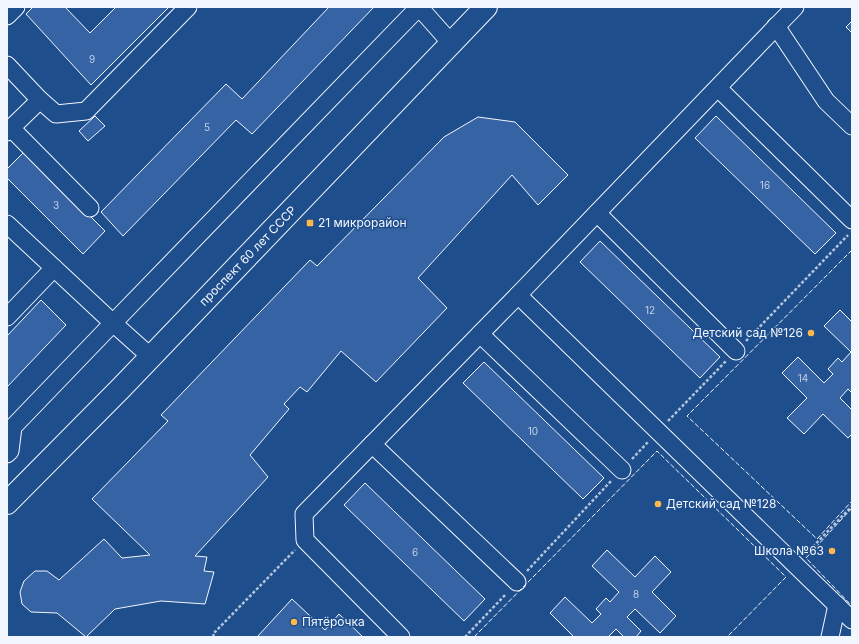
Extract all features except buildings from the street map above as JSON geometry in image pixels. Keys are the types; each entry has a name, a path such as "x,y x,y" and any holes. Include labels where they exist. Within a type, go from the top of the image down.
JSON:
{"main road":[{"name":"проспект 60 лет СССР","path":"7,503 151,357 486,7"}],"lane":[{"path":"7,16 16,7"},
{"path":"7,65 40,100 56,114 86,112 188,7"},
{"path":"7,454 10,451 13,427 418,7 451,43"},
{"path":"401,637 305,540 304,514 518,295 795,7"},
{"path":"776,26 826,101 852,126"},
{"path":"718,88 852,220"},
{"path":"40,100 9,130 90,208"},
{"path":"597,213 736,351"},
{"path":"7,224 151,357"},
{"path":"7,317 54,268"},
{"path":"518,295 852,620"},
{"path":"480,334 622,470"},
{"path":"372,444 516,582"},
{"path":"830,637 837,606"}],"path":[{"path":"796,565 852,506"},
{"path":"214,637 213,634 305,540"}],"fence":[{"path":"852,250 687,416 817,539 852,501"},
{"path":"474,637 657,451 786,577 727,637"},
{"path":"852,508 806,558 852,606"}],"place":[{"name":"21 микрорайон","path":"310,223"},
{"name":"Детский сад №126","path":"811,333"},
{"name":"Детский сад №128","path":"658,504"},
{"name":"Школа №63","path":"832,551"},
{"name":"Пятёрочка","path":"294,622"}]}
